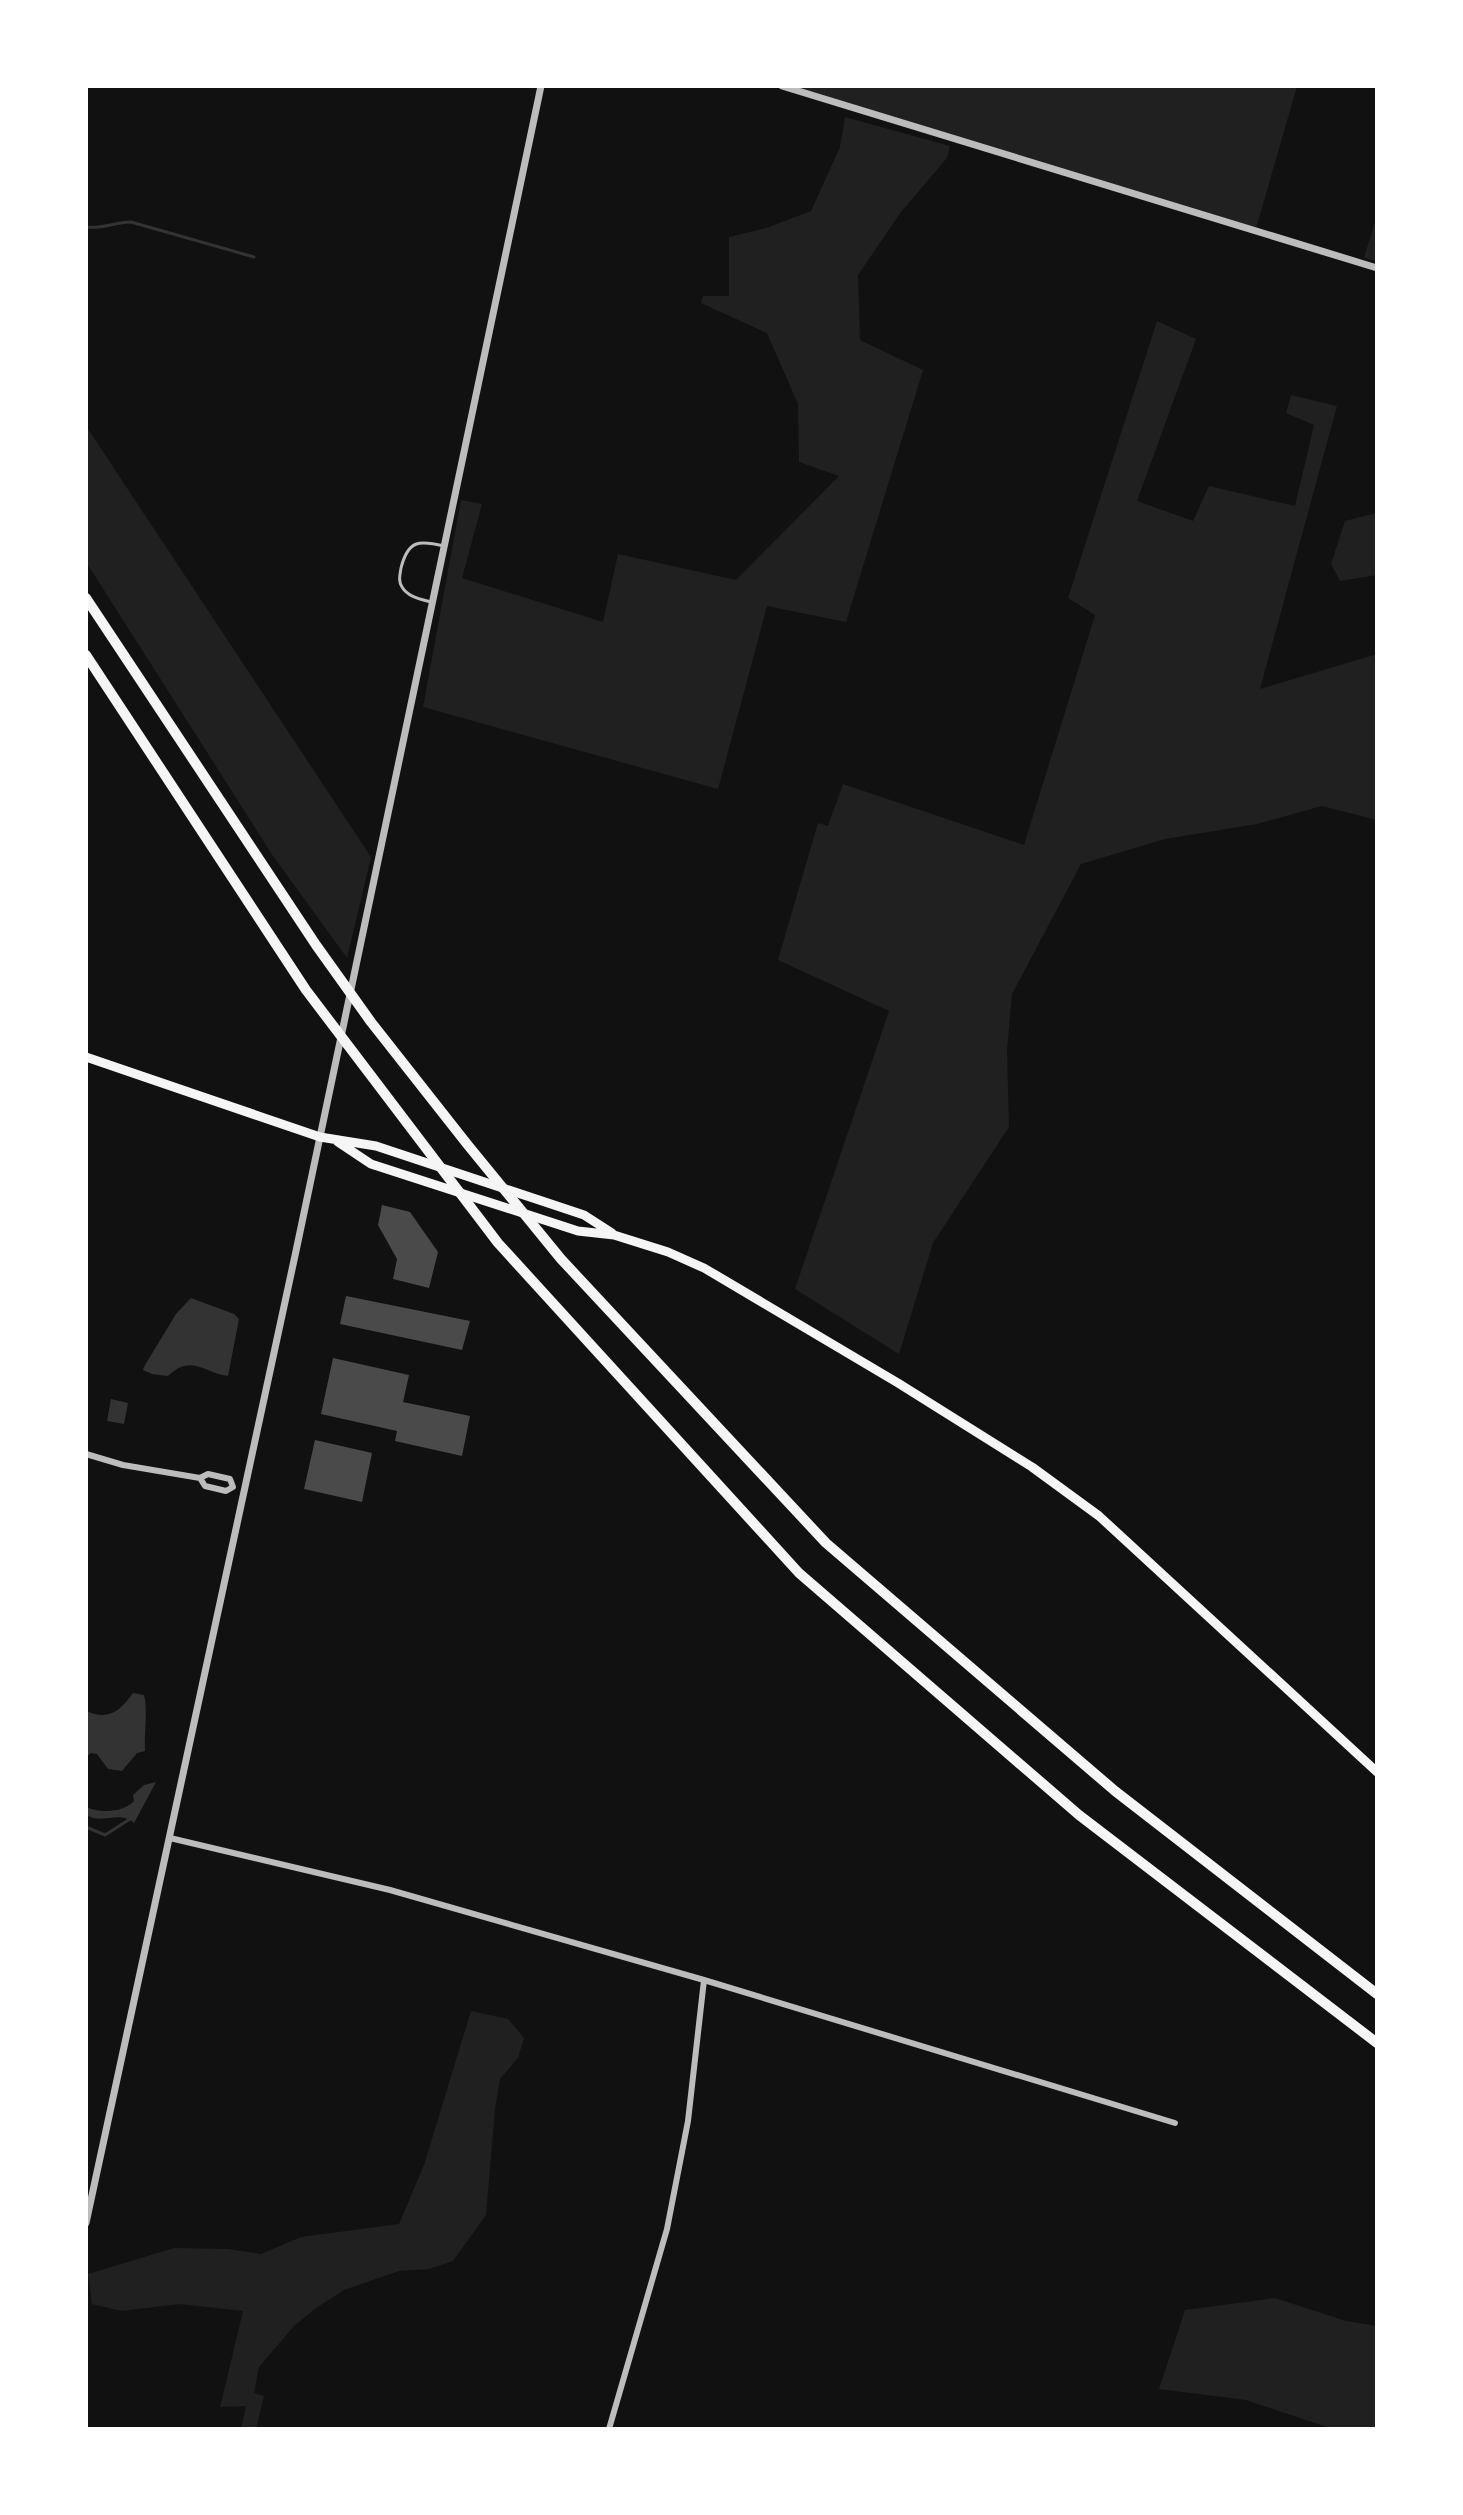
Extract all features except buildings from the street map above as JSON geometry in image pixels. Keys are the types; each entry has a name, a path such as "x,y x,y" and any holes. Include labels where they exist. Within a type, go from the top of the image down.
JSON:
{"highway":[{"path":"86,598 316,945 371,1022 561,1259 826,1543 1115,1791 1377,1994"},
{"path":"86,655 306,990 498,1243 799,1573 1079,1815 1377,2043"}],"main road":[{"path":"86,1057 320,1137 376,1146 584,1215 614,1235"},
{"path":"338,1142 371,1164 578,1231 614,1235 668,1252 704,1268 898,1383 1032,1467 1099,1516 1377,1772"}],"street":[{"path":"86,2223 245,1490 541,86"},
{"path":"782,86 1377,268"},
{"path":"86,1454 137,1468 200,1478 208,1474 230,1479 233,1487"},
{"path":"200,1478 205,1486 226,1491 233,1487 245,1490"},
{"path":"170,1838 359,1882 704,1980 1175,2123"},
{"path":"609,2429 667,2226 688,2121 704,1980"}],"lane":[{"path":"432,603 411,596 403,589 399,579 407,551 415,544 426,542 444,546"}],"shaded area":[{"path":"773,86 1297,86 1255,232"},
{"path":"845,117 950,146 947,158 901,212 858,275 860,340 923,370 846,622 767,606 718,789 423,707 461,500 482,504 462,578 603,622 618,554 736,580 839,476 799,462 798,404 767,333 701,303 703,296 729,296 729,237 766,228 811,211 840,147"},
{"path":"1377,215 1377,261 1364,258"},
{"path":"1157,321 1196,339 1137,501 1193,521 1209,486 1295,506 1314,425 1286,413 1291,395 1337,406 1260,689 1377,654 1377,820 1322,806 1257,824 1165,839 1081,864 1012,994 1007,1050 1009,1127 933,1243 899,1354 795,1289 889,1011 778,960 818,823 828,826 843,784 1024,845 1095,615 1068,598"},
{"path":"86,426 371,857 347,958 273,856 86,562"},
{"path":"1377,513 1377,575 1340,581 1331,564 1345,521"},
{"path":"191,1298 234,1314 239,1319 228,1376 191,1365 177,1369 168,1376 143,1370 176,1314"},
{"path":"111,1399 128,1403 124,1424 107,1421"},
{"path":"133,1693 144,1695 145,1751 137,1753 122,1771 108,1769 97,1754 91,1753 86,1757 86,1711 108,1714 123,1705"},
{"path":"156,1782 134,1823 123,1818 99,1819 86,1815 86,1807 104,1811 124,1808 134,1801 133,1795 144,1785"},
{"path":"471,2011 508,2019 524,2038 518,2058 500,2079 486,2215 453,2261 429,2269 399,2271 344,2290 294,2326 259,2367 254,2393 264,2396 256,2429 241,2429 246,2406 220,2407 243,2311 179,2304 122,2311 92,2304 88,2274 174,2248 228,2249 261,2254 301,2237 399,2224 424,2165"},
{"path":"1275,2298 1346,2321 1377,2326 1377,2429 1333,2429 1246,2400 1159,2389 1185,2310"}],"waterway":[{"path":"86,227 131,222 254,257"},
{"path":"86,1827 105,1835 130,1819"}]}
